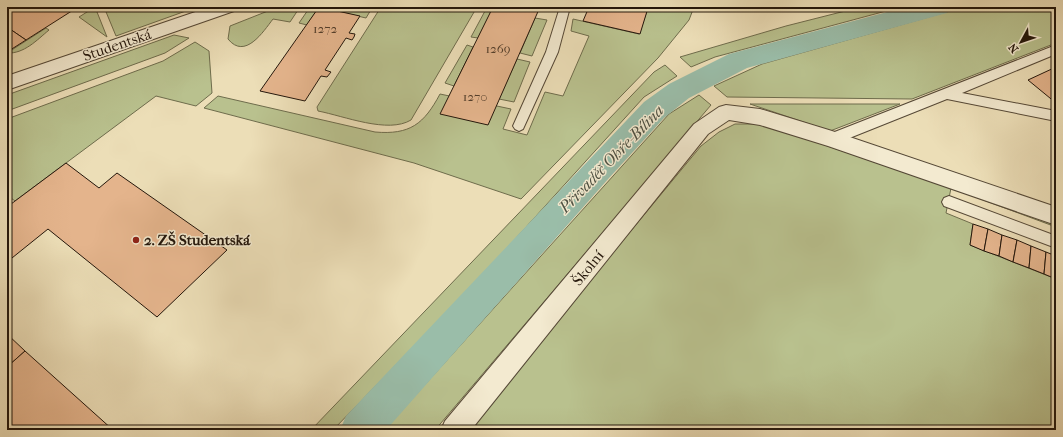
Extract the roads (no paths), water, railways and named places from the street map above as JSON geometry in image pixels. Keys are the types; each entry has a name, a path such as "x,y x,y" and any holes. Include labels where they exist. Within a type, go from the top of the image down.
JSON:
{"street":[{"name":"Studentská","path":"7,84 228,7"},
{"name":"Školní","path":"454,430 701,129 726,112 760,117 832,139"},
{"path":"832,139 1056,216"}],"lane":[{"path":"519,126 563,19 564,7"},
{"path":"832,139 1056,49"},
{"path":"946,94 1056,116"},
{"path":"949,202 1056,242"}],"waterway":[{"name":"Přivaděč Ohře-Bílina","path":"360,430 598,169 654,110 679,91 738,61 938,7"}],"place":[{"name":"2. ZŠ Studentská","path":"136,240"}]}
